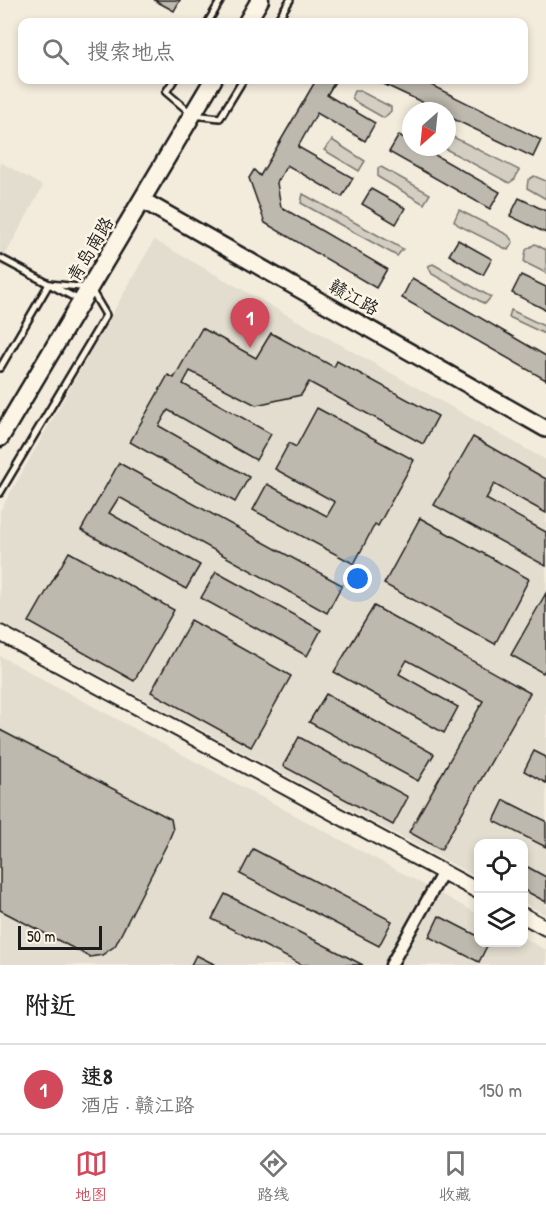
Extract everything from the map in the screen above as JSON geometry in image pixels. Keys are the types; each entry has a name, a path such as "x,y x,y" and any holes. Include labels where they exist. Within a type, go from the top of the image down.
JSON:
{"main road":[{"path":"249,18 260,0"},
{"name":"青岛南路","path":"0,438 211,84"},
{"name":"赣江路","path":"142,200 546,429"}],"street":[{"path":"0,633 474,889"},
{"path":"391,965 443,872"},
{"path":"528,918 546,928"}],"lane":[{"path":"210,18 221,0"},
{"path":"279,18 290,0"},
{"path":"171,84 166,92 193,115 220,118 241,84"},
{"path":"0,258 49,284 86,294"},
{"path":"0,493 106,315 86,294 49,284"},
{"path":"0,368 49,284"}],"shaded area":[{"path":"354,91 360,91 391,107 391,111 384,118 354,101 352,96"},
{"path":"456,138 519,170 515,179 509,183 456,155"},
{"path":"332,140 365,161 359,171 324,150"},
{"path":"0,162 43,186 0,265"},
{"path":"381,167 430,194 424,204 378,177 378,168"},
{"path":"534,176 546,181 546,199 527,188 528,180"},
{"path":"303,194 403,249 397,256 301,203"},
{"path":"459,210 508,235 513,242 508,250 458,225 454,221"},
{"path":"154,240 546,460 546,915 528,905 528,839 474,839 474,876 0,622 0,511"},
{"path":"535,244 546,250 546,273 524,262 526,250"},
{"path":"433,264 491,297 485,304 432,274 428,266"},
{"path":"511,310 544,326 545,334 509,317"},
{"path":"0,656 474,912 474,947 528,947 528,940 546,950 546,965 0,965"}],"building":[{"path":"154,0 180,0 174,11"},
{"path":"314,84 334,84 327,95 375,123 365,141 317,113 298,147 353,178 342,197 287,165 277,183 281,207 387,269 376,288 265,223 249,178 254,170 260,176"},
{"path":"384,84 429,84 541,140 533,157 456,120 456,102 422,102"},
{"path":"399,135 402,137 402,156 437,156 500,192 490,209 389,152"},
{"path":"371,189 405,208 396,224 362,204"},
{"path":"519,198 546,211 546,233 510,216"},
{"path":"458,240 492,259 483,275 449,255"},
{"path":"521,275 546,287 546,310 512,293"},
{"path":"412,278 546,356 546,380 402,298"},
{"path":"202,328 256,358 271,333 334,367 337,361 438,416 423,444 309,382 301,395 256,405 190,371 183,384 271,434 256,460 168,410 159,426 249,477 235,502 130,442 168,375 174,378"},
{"path":"317,408 414,460 354,564 253,510 267,484 327,516 335,502 275,469 289,443 296,447"},
{"path":"473,437 546,479 546,513 494,484 486,499 546,532 546,566 434,505"},
{"path":"119,463 342,585 327,613 119,497 109,513 200,565 186,589 81,530"},
{"path":"420,518 529,579 495,644 384,584"},
{"path":"69,552 174,610 134,681 29,622"},
{"path":"216,572 321,630 307,656 201,598"},
{"path":"546,593 546,668 543,673 511,655"},
{"path":"374,606 530,693 441,850 409,832 483,701 407,660 399,674 458,707 444,733 334,672"},
{"path":"191,620 291,676 251,747 151,692"},
{"path":"326,694 434,754 418,781 309,722"},
{"path":"0,730 171,819 173,830 168,842 115,946 102,955 90,957 0,910"},
{"path":"299,737 408,797 393,825 283,766"},
{"path":"534,751 546,757 546,783 524,771"},
{"path":"504,800 546,821 546,847 494,821"},
{"path":"253,849 392,921 379,946 240,874"},
{"path":"528,867 546,877 546,902 528,892"},
{"path":"225,894 363,965 302,965 212,919"},
{"path":"439,916 474,934 474,947 486,947 479,962 429,937"},
{"path":"196,955 216,965 191,965"}],"place":[{"name":"速8","path":"250,348"}]}
